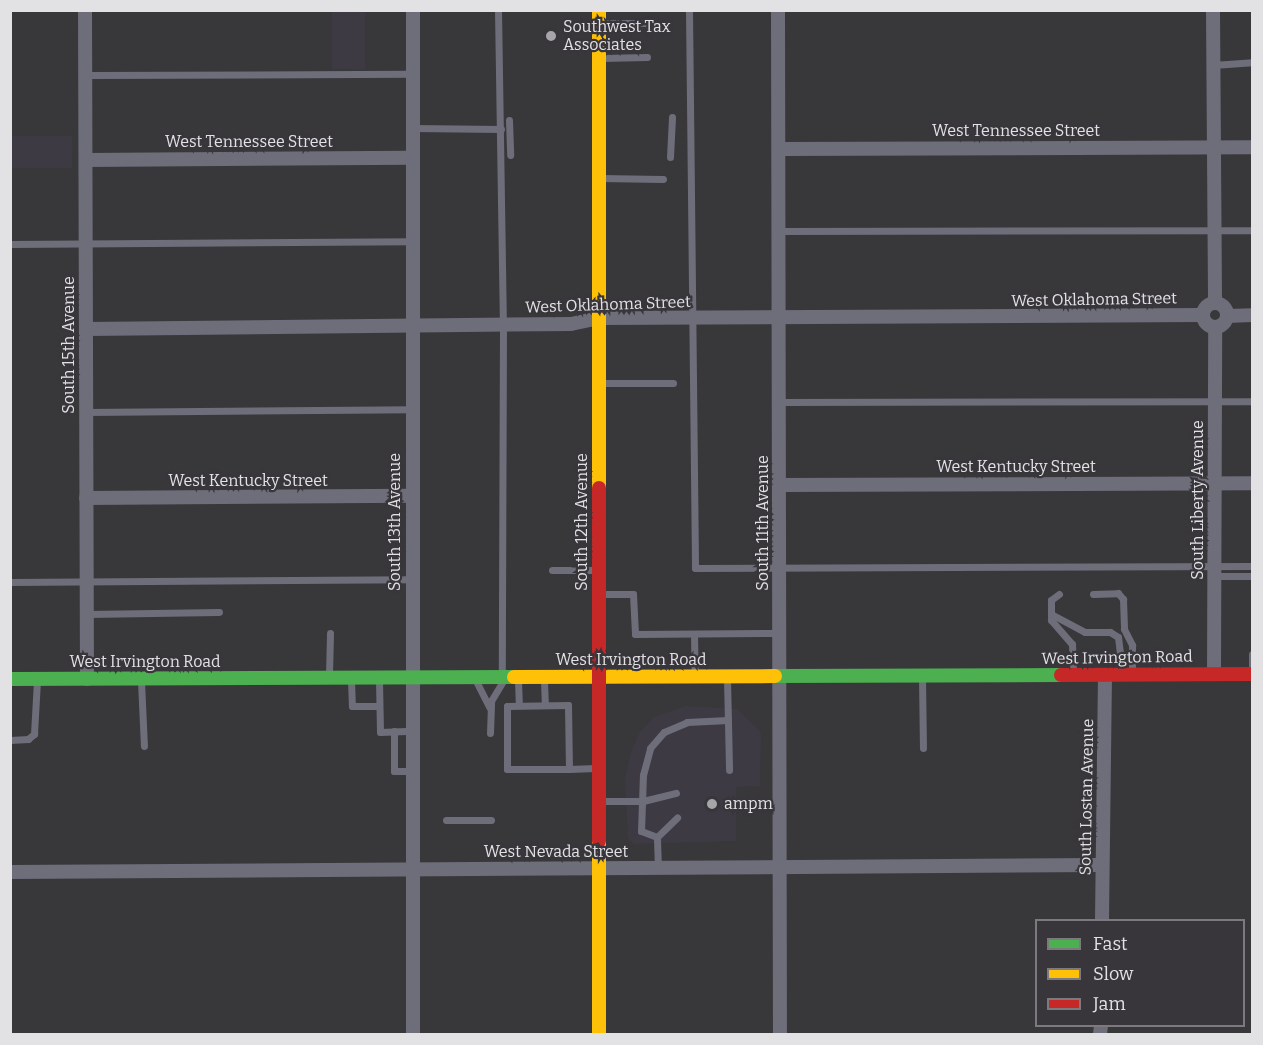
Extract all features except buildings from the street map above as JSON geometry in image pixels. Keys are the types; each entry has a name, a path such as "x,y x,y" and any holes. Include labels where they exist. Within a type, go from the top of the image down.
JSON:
{"main road":[{"name":"South 12th Avenue","path":"599,17 599,1035"},
{"name":"West Irvington Road","path":"10,679 1252,674"}],"street":[{"name":"South 15th Avenue","path":"85,10 87,679"},
{"name":"South 13th Avenue","path":"413,10 411,158 414,325 411,496 414,731 413,1035"},
{"name":"South 11th Avenue","path":"778,10 780,1035"},
{"path":"1213,10 1215,302"},
{"name":"West Tennessee Street","path":"779,149 1252,147"},
{"name":"West Tennessee Street","path":"86,160 411,158"},
{"path":"1215,302 1225,308 1227,316 1223,324 1215,327 1208,324 1202,315 1206,306 1215,302"},
{"name":"West Oklahoma Street","path":"86,329 571,324 599,318 1202,315"},
{"path":"1227,316 1252,315"},
{"name":"South Liberty Avenue","path":"1214,674 1215,327"},
{"name":"West Kentucky Street","path":"780,485 1252,483"},
{"name":"West Kentucky Street","path":"86,498 411,496"},
{"name":"South Lostan Avenue","path":"1102,919 1105,675"},
{"name":"West Nevada Street","path":"10,872 1102,865"}],"lane":[{"path":"498,10 508,677 519,705"},
{"path":"689,10 695,568 1215,571 1252,576"},
{"path":"599,17 648,23"},
{"path":"599,58 647,57"},
{"path":"1214,65 1252,62"},
{"path":"86,75 412,74"},
{"path":"670,157 672,117"},
{"path":"509,120 510,155"},
{"path":"412,128 501,129"},
{"path":"599,178 663,179"},
{"path":"779,231 1252,230"},
{"path":"10,244 413,241"},
{"path":"599,383 673,383"},
{"path":"779,402 1252,401"},
{"path":"86,412 413,409"},
{"path":"1215,571 1252,566"},
{"path":"552,570 599,570"},
{"path":"10,582 411,579"},
{"path":"1093,594 1118,593 1123,599 1124,629 1132,645 1127,675"},
{"path":"599,594 633,594 635,634 780,633"},
{"path":"1059,594 1052,600 1051,614 1057,628 1072,644 1073,675"},
{"path":"87,614 219,612"},
{"path":"1051,614 1085,632 1110,632 1118,637 1127,675"},
{"path":"329,678 330,633"},
{"path":"694,634 695,676"},
{"path":"1252,654 1252,674"},
{"path":"727,676 729,770"},
{"path":"922,676 923,748"},
{"path":"474,677 490,708 490,733"},
{"path":"490,708 508,677"},
{"path":"544,677 545,705"},
{"path":"351,678 352,706 379,706"},
{"path":"379,678 380,732 414,731"},
{"path":"10,740 28,739 34,734 37,679"},
{"path":"141,679 144,746"},
{"path":"569,769 568,705 507,706 507,769 569,769 598,768"},
{"path":"657,837 641,831 642,801 650,748 664,732 687,722 728,720"},
{"path":"394,731 394,771 414,771"},
{"path":"599,801 642,801 676,793"},
{"path":"658,868 657,837 677,818"},
{"path":"446,820 491,820"}],"shaded area":[{"path":"332,11 365,11 365,69 332,69"},
{"path":"11,136 72,136 72,168 11,168"},
{"path":"686,706 737,709 761,732 760,786 736,787 736,841 634,844 628,838 625,780 630,756 639,733 654,717"}],"traffic: fast":[{"path":"775,676 1061,675"},
{"path":"10,679 514,677"}],"traffic: slow":[{"path":"599,10 599,488"},
{"path":"514,677 775,676"},
{"path":"599,841 599,1034"}],"traffic: jam":[{"path":"599,488 599,841"},
{"path":"1061,675 1252,674"}],"place":[{"name":"Southwest Tax Associates","path":"551,36"},
{"name":"ampm","path":"712,804"}]}
